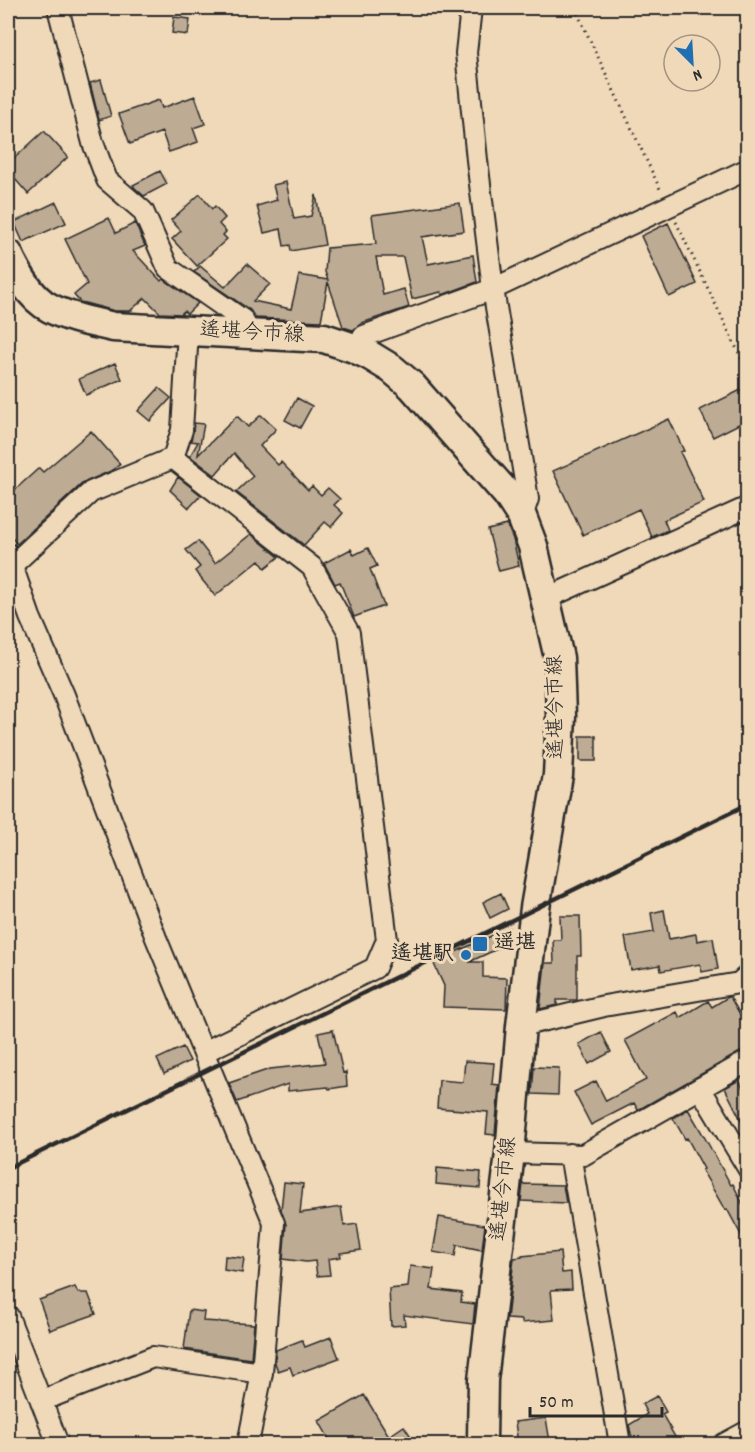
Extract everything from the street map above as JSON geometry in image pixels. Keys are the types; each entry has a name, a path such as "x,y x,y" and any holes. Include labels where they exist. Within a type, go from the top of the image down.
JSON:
{"main road":[{"name":"遙堪今市線","path":"8,254 29,290 49,308 79,319 113,327 324,338 354,348 392,369 412,386 507,494 522,517 534,546 559,658 561,716 558,776 535,909 521,1026 510,1153 483,1380 483,1444"}],"street":[{"path":"58,8 93,143 107,180 143,211 168,268 243,320 249,333"},
{"path":"471,8 466,53 493,289 528,499 522,517"},
{"path":"354,348 364,336 493,289 747,169"},
{"path":"188,331 182,430 173,458 91,492 9,562 64,695 156,938 274,1223 262,1373 249,1444"},
{"path":"173,458 312,567 349,633 387,940 375,968 204,1052"},
{"path":"545,600 747,507"},
{"path":"521,1026 604,1006 745,984"},
{"path":"510,1153 583,1155 747,1061"},
{"path":"700,1088 747,1168"},
{"path":"570,1154 620,1444"},
{"path":"8,1316 58,1444"},
{"path":"41,1401 153,1356 262,1373"},
{"path":"724,1444 747,1431"}],"path":[{"path":"575,8 747,372"}],"building":[{"path":"174,17 190,19 188,35 172,33"},
{"path":"101,80 111,116 99,120 90,83"},
{"path":"195,96 205,124 193,128 198,142 169,152 162,132 130,144 119,114 159,100 162,108"},
{"path":"44,131 68,157 28,194 8,171 8,164"},
{"path":"160,171 167,184 144,196 133,185"},
{"path":"286,182 294,219 311,216 316,195 325,245 291,251 290,245 284,246 281,229 264,233 257,206 277,200 273,185"},
{"path":"200,194 212,209 215,206 225,218 219,224 226,232 223,235 227,239 197,266 172,239 181,231 171,220"},
{"path":"56,202 66,223 23,242 14,222"},
{"path":"460,203 464,231 422,237 428,264 473,255 477,282 442,295 441,292 412,299 403,257 376,257 383,295 404,289 409,307 362,323 353,330 343,327 328,282 321,321 255,318 250,310 194,272 200,266 225,287 247,264 270,284 253,301 291,309 299,275 328,280 325,272 327,248 376,244 372,215"},
{"path":"109,218 116,233 135,223 145,246 133,251 161,281 163,279 198,303 187,314 184,311 181,314 160,313 145,298 130,311 115,311 80,302 74,295 87,284 65,239"},
{"path":"668,223 697,284 669,297 641,236"},
{"path":"115,363 122,379 86,395 79,379"},
{"path":"747,387 747,420 713,437 700,410"},
{"path":"159,388 171,398 150,421 138,411"},
{"path":"297,398 312,406 300,428 285,420"},
{"path":"261,415 276,429 260,446 278,465 281,462 308,490 312,486 321,495 328,488 340,499 334,505 343,513 331,527 325,522 304,545 236,492 253,476 234,453 215,475 190,456 198,442 191,441 194,423 204,424 198,455 237,416 248,427"},
{"path":"669,419 684,451 680,452 704,502 664,520 668,530 652,537 639,509 583,535 553,471"},
{"path":"91,431 120,464 113,470 83,483 17,544 8,533 8,496 39,468 43,472"},
{"path":"178,477 201,495 189,508 170,490"},
{"path":"507,525 513,539 519,566 499,571 488,530"},
{"path":"251,534 279,557 265,568 259,560 215,596 195,571 200,567 186,550 198,541 215,563"},
{"path":"368,548 377,566 370,569 384,606 354,617 340,582 335,584 324,563 351,549 354,555"},
{"path":"580,736 596,736 596,761 580,761"},
{"path":"501,893 508,909 490,918 483,902"},
{"path":"664,910 669,939 696,934 697,941 713,938 718,969 702,972 700,964 661,971 660,965 631,970 625,937 654,932 651,913"},
{"path":"560,916 580,916 581,956 577,956 577,1000 557,1000 557,1005 540,1009 545,963 554,963 553,940 561,940"},
{"path":"509,928 508,944 469,962 483,962 483,977 507,978 506,1009 443,1007 444,986 433,962"},
{"path":"728,997 747,1026 747,1049 638,1110 634,1103 591,1125 574,1092 596,1081 606,1101 646,1080 625,1040 677,1012 680,1018 708,1001 712,1007"},
{"path":"333,1030 343,1073 346,1072 347,1086 288,1091 288,1084 237,1102 229,1083 270,1069 325,1063 318,1033"},
{"path":"601,1032 611,1052 589,1064 579,1044"},
{"path":"183,1047 190,1061 164,1074 157,1059"},
{"path":"465,1061 494,1063 492,1084 499,1085 495,1135 486,1134 488,1112 437,1108 439,1080 463,1082"},
{"path":"534,1067 559,1068 558,1095 532,1094"},
{"path":"739,1080 747,1097 747,1132 725,1088"},
{"path":"688,1109 731,1185 733,1184 747,1213 747,1246 702,1170 704,1169 687,1138 685,1139 673,1118"},
{"path":"437,1168 481,1172 480,1188 436,1184"},
{"path":"284,1182 303,1184 300,1213 341,1207 344,1226 357,1224 361,1250 340,1253 341,1257 328,1259 330,1275 317,1276 315,1261 283,1259 286,1224 281,1210"},
{"path":"523,1184 563,1185 566,1203 521,1201"},
{"path":"439,1217 485,1225 482,1250 457,1245 455,1256 433,1252"},
{"path":"560,1252 562,1273 571,1272 572,1289 551,1290 554,1320 522,1323 522,1320 507,1319 514,1258"},
{"path":"225,1256 244,1258 242,1273 224,1270"},
{"path":"410,1266 434,1269 431,1289 462,1293 461,1302 475,1304 473,1324 404,1315 405,1325 391,1326 389,1289 408,1287"},
{"path":"75,1287 78,1293 88,1293 96,1314 50,1330 39,1300"},
{"path":"189,1310 204,1312 203,1321 254,1324 251,1359 184,1349"},
{"path":"331,1337 339,1358 293,1375 290,1367 278,1371 275,1363 276,1350 302,1340 305,1347"},
{"path":"364,1395 389,1436 404,1426 416,1444 332,1444 319,1421"},
{"path":"657,1396 666,1412 662,1414 679,1444 636,1444 631,1434 629,1425 647,1414 642,1404"},
{"path":"546,1418 550,1442 518,1444 515,1422"}],"railway":[{"path":"8,1168 748,804"}],"place":[{"name":"遥堪","path":"480,944"},
{"name":"遙堪駅","path":"466,955"}]}
